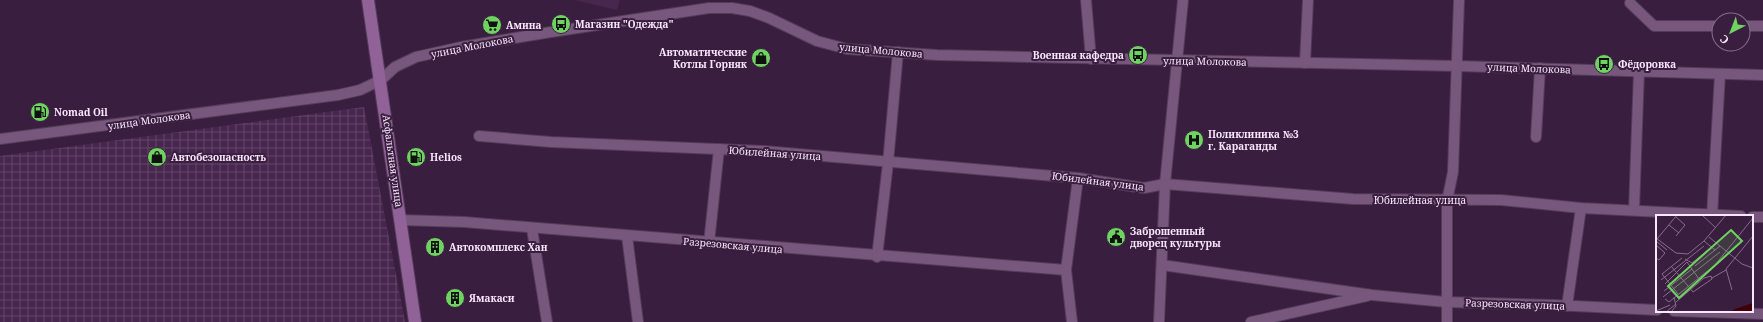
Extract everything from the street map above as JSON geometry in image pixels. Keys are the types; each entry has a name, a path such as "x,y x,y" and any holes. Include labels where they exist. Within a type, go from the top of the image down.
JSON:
{"main road":[{"name":"Асфальтная улица","path":"368,0 381,80 415,322"}],"street":[{"path":"1086,0 1091,59"},
{"path":"1159,322 1165,184 1183,0"},
{"path":"1305,63 1308,0"},
{"path":"1447,322 1447,201 1453,172 1459,0"},
{"path":"1630,3 1654,26 1711,26"},
{"name":"улица Молокова","path":"0,139 338,95 360,90 381,80 395,67 416,58 461,47 709,8 732,8 750,11 769,18 817,41 847,49 937,55 1540,68 1763,75"},
{"path":"1751,26 1763,26"},
{"path":"877,257 888,163 898,52"},
{"path":"1536,137 1540,68"},
{"path":"1634,210 1640,71"},
{"path":"1712,215 1720,74"},
{"name":"Юбилейная улица","path":"479,136 551,142 764,152 1078,178 1144,188 1165,184 1353,199 1447,201 1501,200 1581,208 1712,215"},
{"path":"709,242 719,150"},
{"path":"1072,322 1066,270 1078,178"},
{"path":"1567,306 1581,208"},
{"name":"Разрезовская улица","path":"401,220 464,222 532,229 709,242 877,257 1066,270"},
{"path":"532,229 547,322"},
{"path":"627,236 638,322"},
{"name":"Разрезовская улица","path":"1162,265 1372,295 1446,302 1656,310"},
{"name":"Разрезовская улица","path":"1251,322 1372,295"},
{"path":"1683,312 1710,315 1763,314"}],"shaded area":[{"path":"574,0 620,0 617,10"},
{"path":"364,107 405,322 0,322 0,156"}],"place":[{"name":"Магазин \"Одежда\"","path":"561,24"},
{"name":"Амина","path":"492,25"},
{"name":"Военная кафедра","path":"1138,55"},
{"name":"Автоматические Котлы Горняк","path":"761,58"},
{"name":"Фёдоровка","path":"1604,64"},
{"name":"Nomad Oil","path":"40,112"},
{"name":"Поликлиника №3 г. Караганды","path":"1194,140"},
{"name":"Автобезопасность","path":"157,157"},
{"name":"Helios","path":"416,157"},
{"name":"Заброшенный дворец культуры","path":"1116,237"},
{"name":"Автокомплекс Хан","path":"435,247"},
{"name":"Ямакаси","path":"455,298"}]}
